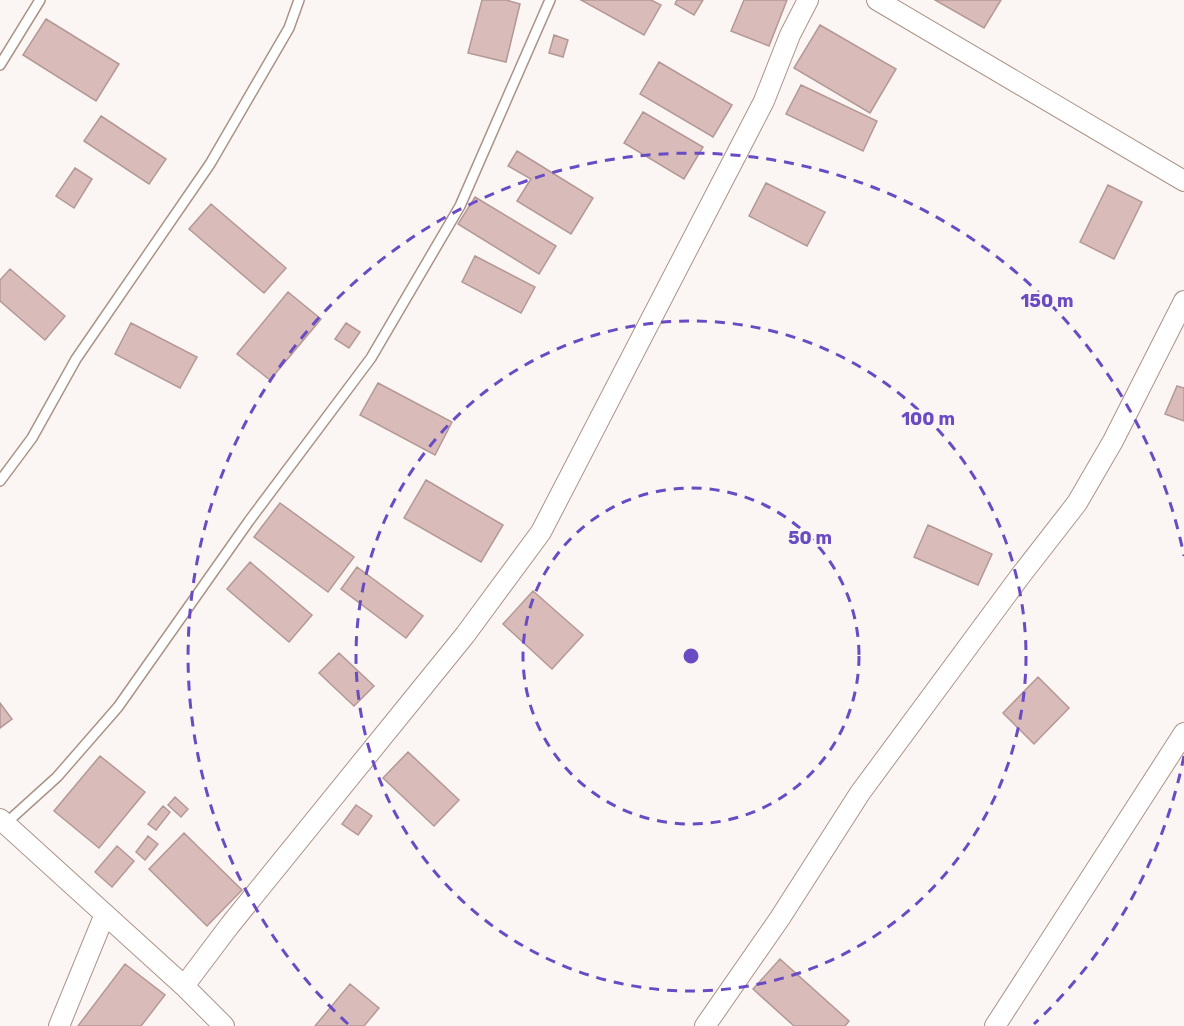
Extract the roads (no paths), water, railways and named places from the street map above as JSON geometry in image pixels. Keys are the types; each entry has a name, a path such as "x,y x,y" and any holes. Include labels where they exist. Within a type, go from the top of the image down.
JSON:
{"street":[{"path":"184,987 230,925 465,635 541,532 764,101 790,35 808,0"},
{"path":"877,0 1184,181"},
{"path":"705,1026 780,918 860,793 1077,503 1113,441 1184,301"},
{"path":"995,1026 1184,733"},
{"path":"3,821 224,1026"},
{"path":"59,1026 105,914"}],"lane":[{"path":"0,65 40,0"},
{"path":"0,481 32,438 76,358 210,164 289,27 299,0"},
{"path":"3,821 57,777 117,707 249,521 371,358 460,206 550,0"}]}
